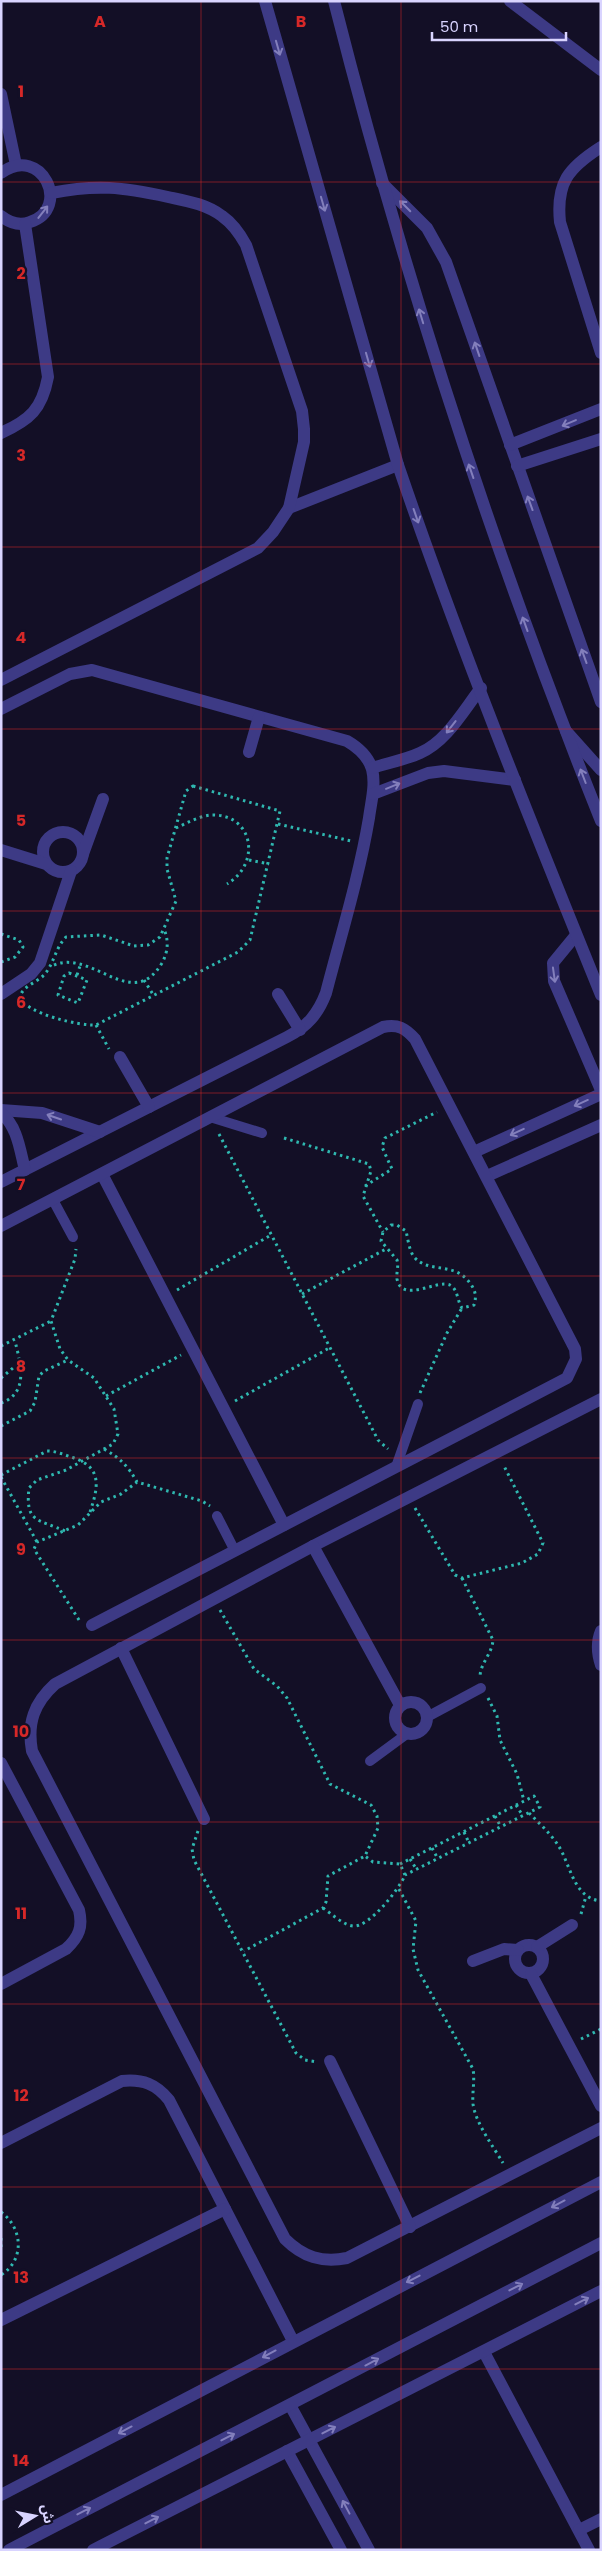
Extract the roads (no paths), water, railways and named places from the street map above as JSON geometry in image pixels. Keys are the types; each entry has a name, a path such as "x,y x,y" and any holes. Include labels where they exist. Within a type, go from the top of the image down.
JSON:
{"street":[{"path":"265,1 398,464 438,578 514,780 601,996"},
{"path":"334,1 382,183 466,457 564,728 601,821"},
{"path":"510,1 601,70"},
{"path":"1,94 16,165"},
{"path":"601,147 573,168 562,185 558,202 560,222 601,353"},
{"path":"1,173 16,165 26,165 43,175 49,183 51,193 46,210 41,217 25,224 9,222 1,216"},
{"path":"382,183 428,228 446,262 601,702"},
{"path":"1,680 258,548 273,532 289,508 304,442 302,411 246,245 240,234 218,213 190,201 122,187 91,187 51,193"},
{"path":"1,433 23,423 30,417 41,402 48,377 48,364 25,224"},
{"path":"510,445 601,409"},
{"path":"517,466 601,439"},
{"path":"289,508 398,464"},
{"path":"1,709 70,674 92,670 347,741 362,752 372,768 373,794 364,845 326,993 312,1020 300,1030 1,1182"},
{"path":"372,768 421,752 435,744 447,733 480,688"},
{"path":"249,752 259,716"},
{"path":"564,728 601,770"},
{"path":"373,794 428,773 444,771 514,780"},
{"path":"1,850 46,864 57,872 71,871 77,867 83,854 103,799"},
{"path":"46,864 42,850 48,838 54,834 68,832 75,836 79,841 83,854"},
{"path":"1,994 31,974 43,957 71,871"},
{"path":"474,1152 601,1092 554,981 553,963 576,935"},
{"path":"1,979 16,984"},
{"path":"278,994 300,1030"},
{"path":"1,1226 383,1027 393,1025 408,1031 415,1040 572,1340 576,1359 567,1378 92,1625"},
{"path":"120,1057 149,1107"},
{"path":"1,1112 42,1113 100,1132"},
{"path":"1,1112 16,1133 25,1170"},
{"path":"486,1176 601,1124"},
{"path":"102,1174 284,1525"},
{"path":"600,2131 347,2258 333,2261 307,2256 285,2239 32,1752 29,1736 30,1721 36,1707 44,1694 55,1684 313,1546 601,1399"},
{"path":"313,1546 400,1705"},
{"path":"601,1632 598,1639 597,1654 601,1665"},
{"path":"121,1648 204,1819"},
{"path":"407,1702 420,1705 427,1717 421,1730 408,1733 397,1725 395,1718 400,1705 407,1702"},
{"path":"1,1762 78,1910 81,1921 80,1932 74,1942 66,1949 2,1983"},
{"path":"537,1947 572,1925"},
{"path":"530,1944 537,1947 542,1952 544,1959 538,1971 531,1974 524,1973 515,1964 514,1956 518,1950 530,1944"},
{"path":"473,1962 504,1949 518,1950"},
{"path":"531,1974 601,2106"},
{"path":"330,2061 410,2228"},
{"path":"1,2143 122,2081 136,2080 149,2082 161,2090 169,2100 293,2341"},
{"path":"1,2495 601,2182"},
{"path":"1,2320 225,2208"},
{"path":"9,2550 601,2243"},
{"path":"93,2550 601,2291"},
{"path":"484,2352 589,2550"},
{"path":"290,2404 369,2550"},
{"path":"288,2451 341,2550"},
{"path":"579,2530 601,2519"}],"lane":[{"path":"210,1117 262,1133"},
{"path":"53,1200 74,1240"},
{"path":"396,1467 418,1404"},
{"path":"215,1513 235,1551"},
{"path":"427,1717 481,1688"},
{"path":"370,1761 408,1733"}]}
